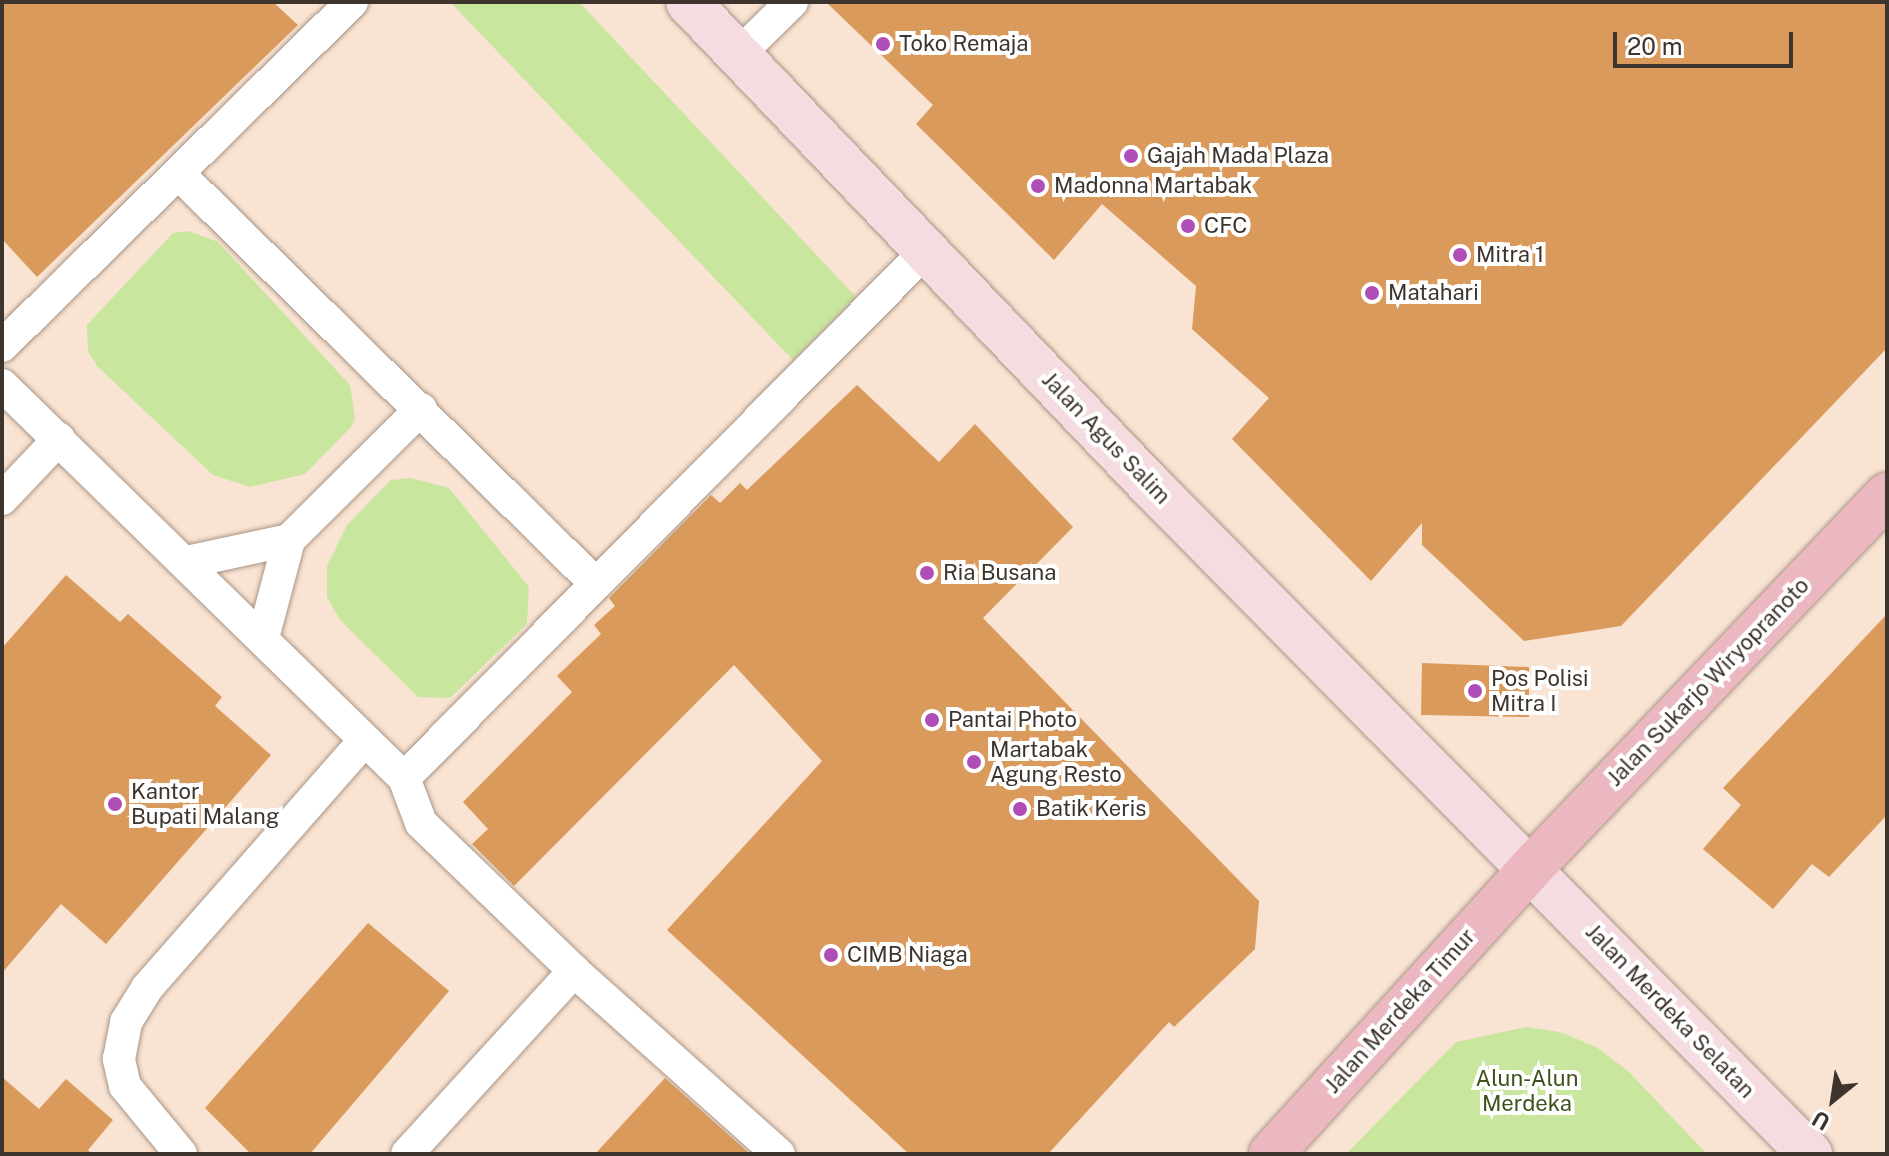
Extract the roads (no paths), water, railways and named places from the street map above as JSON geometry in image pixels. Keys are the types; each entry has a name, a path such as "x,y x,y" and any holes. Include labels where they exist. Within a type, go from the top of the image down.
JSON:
{"main road":[{"name":"Jalan Agus Salim","path":"688,2 925,252 1530,869"},
{"name":"Jalan Sukarjo Wiryopranoto","path":"1530,869 1887,495"},
{"name":"Jalan Merdeka Timur","path":"1271,1154 1530,869"},
{"name":"Jalan Merdeka Selatan","path":"1530,869 1810,1154"}],"lane":[{"path":"2,346 352,2"},
{"path":"738,55 792,2"},
{"path":"178,173 596,584"},
{"path":"404,778 925,252"},
{"path":"2,385 187,562 404,778 421,823 574,971 779,1154"},
{"path":"263,638 289,540 421,409"},
{"path":"2,499 59,439"},
{"path":"187,562 289,540"},
{"path":"181,1154 125,1086 119,1059 126,1022 147,988 365,740"},
{"path":"407,1154 574,971"}],"place":[{"name":"Toko Remaja","path":"883,44"},
{"name":"Gajah Mada Plaza","path":"1131,156"},
{"name":"Madonna Martabak","path":"1038,186"},
{"name":"CFC","path":"1188,226"},
{"name":"Mitra 1","path":"1460,255"},
{"name":"Matahari","path":"1372,293"},
{"name":"Ria Busana","path":"927,573"},
{"name":"Pos Polisi Mitra I","path":"1475,691"},
{"name":"Pantai Photo","path":"932,720"},
{"name":"Martabak Agung Resto","path":"974,762"},
{"name":"Kantor Bupati Malang","path":"115,804"},
{"name":"Batik Keris","path":"1020,809"},
{"name":"CIMB Niaga","path":"831,955"}],"park label":[{"name":"Alun-Alun Merdeka","path":"1527,1090"}]}
